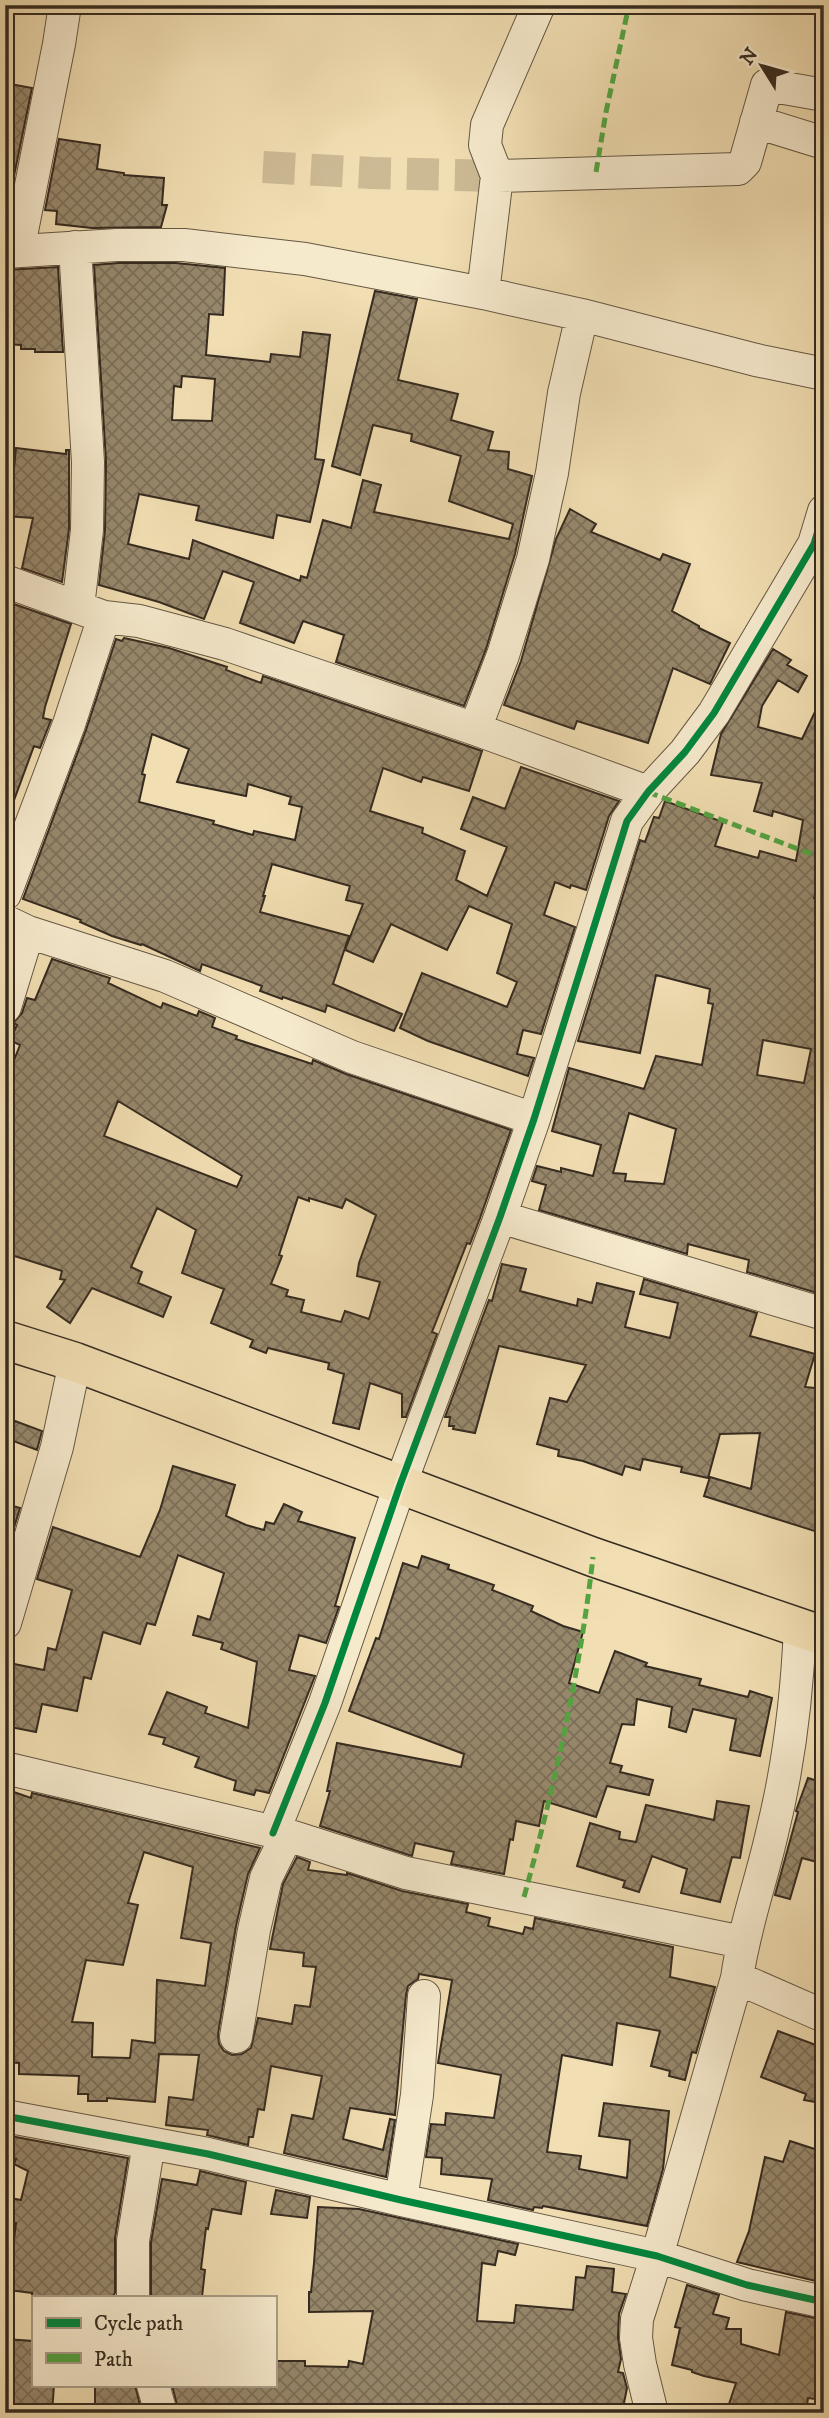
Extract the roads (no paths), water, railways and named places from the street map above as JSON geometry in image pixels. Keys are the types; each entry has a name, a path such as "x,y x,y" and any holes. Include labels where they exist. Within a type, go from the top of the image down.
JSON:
{"highway":[{"path":"5,1340 75,1362 593,1557 812,1631"}],"street":[{"path":"65,5 59,44 11,251 157,244 248,251 305,259 483,293 824,374"},
{"path":"483,293 497,176 485,145 487,125 539,5"},
{"path":"497,176 738,169 745,162 766,85 824,95"},
{"path":"756,122 824,143"},
{"path":"5,894 69,724 91,612 87,530 88,463 75,247"},
{"path":"475,729 503,655 533,559 552,473 564,393 582,315"},
{"path":"236,2037 254,1930 280,1834 400,1485 534,1119 626,821 715,713 819,545 824,511"},
{"path":"5,581 91,612 225,643 648,792"},
{"path":"5,1007 17,927 165,976 352,1057 534,1119"},
{"path":"500,1217 824,1314"},
{"path":"5,1623 57,1447 75,1362"},
{"path":"652,2413 636,2339 637,2319 737,1978 742,1942 772,1835 785,1776 812,1631"},
{"path":"5,1768 280,1834 406,1873 742,1942"},
{"path":"737,1978 824,2016"},
{"path":"401,2200 417,2095 424,1996"},
{"path":"5,2116 208,2154 401,2200 657,2256 747,2286 824,2302"},
{"path":"133,2296 133,2241 149,2143"},
{"path":"153,2386 162,2413"}],"tunnel":[{"path":"263,167 497,176"}]}
